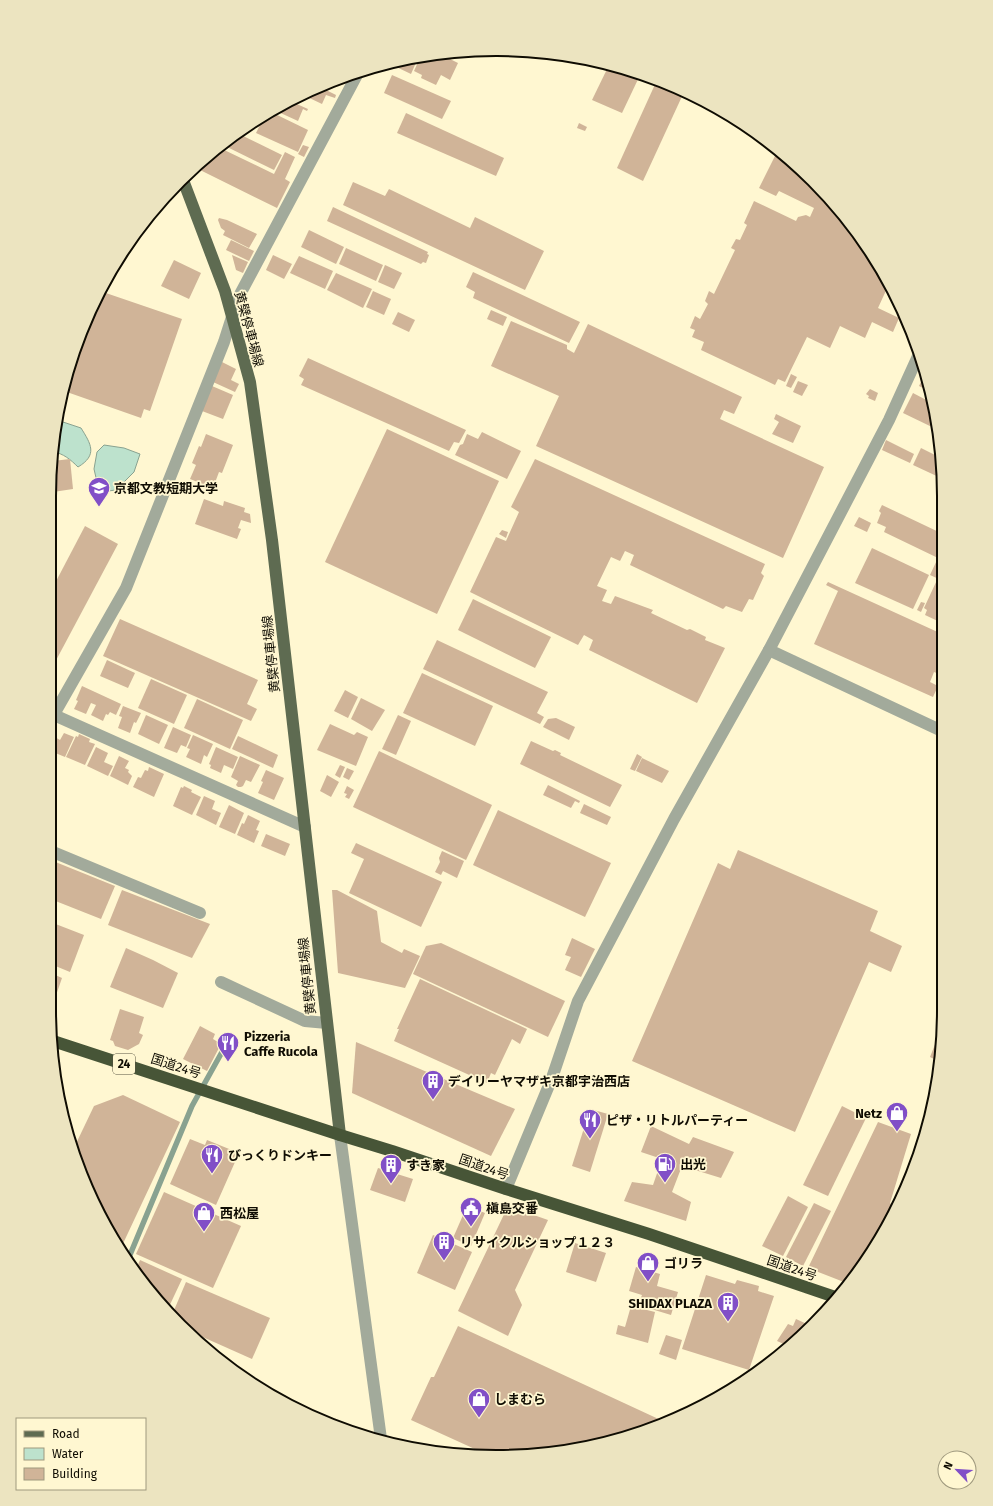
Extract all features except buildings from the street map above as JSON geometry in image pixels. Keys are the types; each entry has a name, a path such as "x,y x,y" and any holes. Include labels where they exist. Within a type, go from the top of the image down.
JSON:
{"highway":[{"name":"国道24号","path":"57,1042 506,1189 649,1234 831,1296"}],"main road":[{"name":"黄檗停車場線","path":"184,186 225,291 250,382 272,540 340,1135"}],"street":[{"path":"56,711 126,588 232,318 238,298 355,79"},
{"path":"506,1189 552,1078 578,1000 674,819 769,650 889,420 916,361"},
{"path":"769,650 937,729"},
{"path":"56,717 305,828"},
{"path":"56,853 200,913"},
{"path":"221,982 305,1021 327,1023"},
{"path":"340,1135 380,1435"}],"water":[{"path":"62,422 81,428 88,439 91,449 88,458 78,467 70,459 58,454"},
{"path":"104,445 124,448 140,454 134,472 116,490 108,491 97,482 94,469 97,452"}],"waterway":[{"path":"130,1254 192,1106 227,1043"}],"place":[{"name":"京都文教短期大学","path":"99,508"},
{"name":"Pizzeria Caffe Rucola","path":"228,1062"},
{"name":"デイリーヤマザキ京都宇治西店","path":"433,1100"},
{"name":"Netz","path":"897,1132"},
{"name":"ピザ・リトルパーティー","path":"590,1140"},
{"name":"びっくりドンキー","path":"212,1174"},
{"name":"すき家","path":"391,1184"},
{"name":"出光","path":"665,1184"},
{"name":"槇島交番","path":"471,1228"},
{"name":"西松屋","path":"204,1232"},
{"name":"リサイクルショップ１２３","path":"444,1262"},
{"name":"ゴリラ","path":"648,1282"},
{"name":"SHIDAX PLAZA","path":"728,1322"},
{"name":"しまむら","path":"479,1418"}]}
